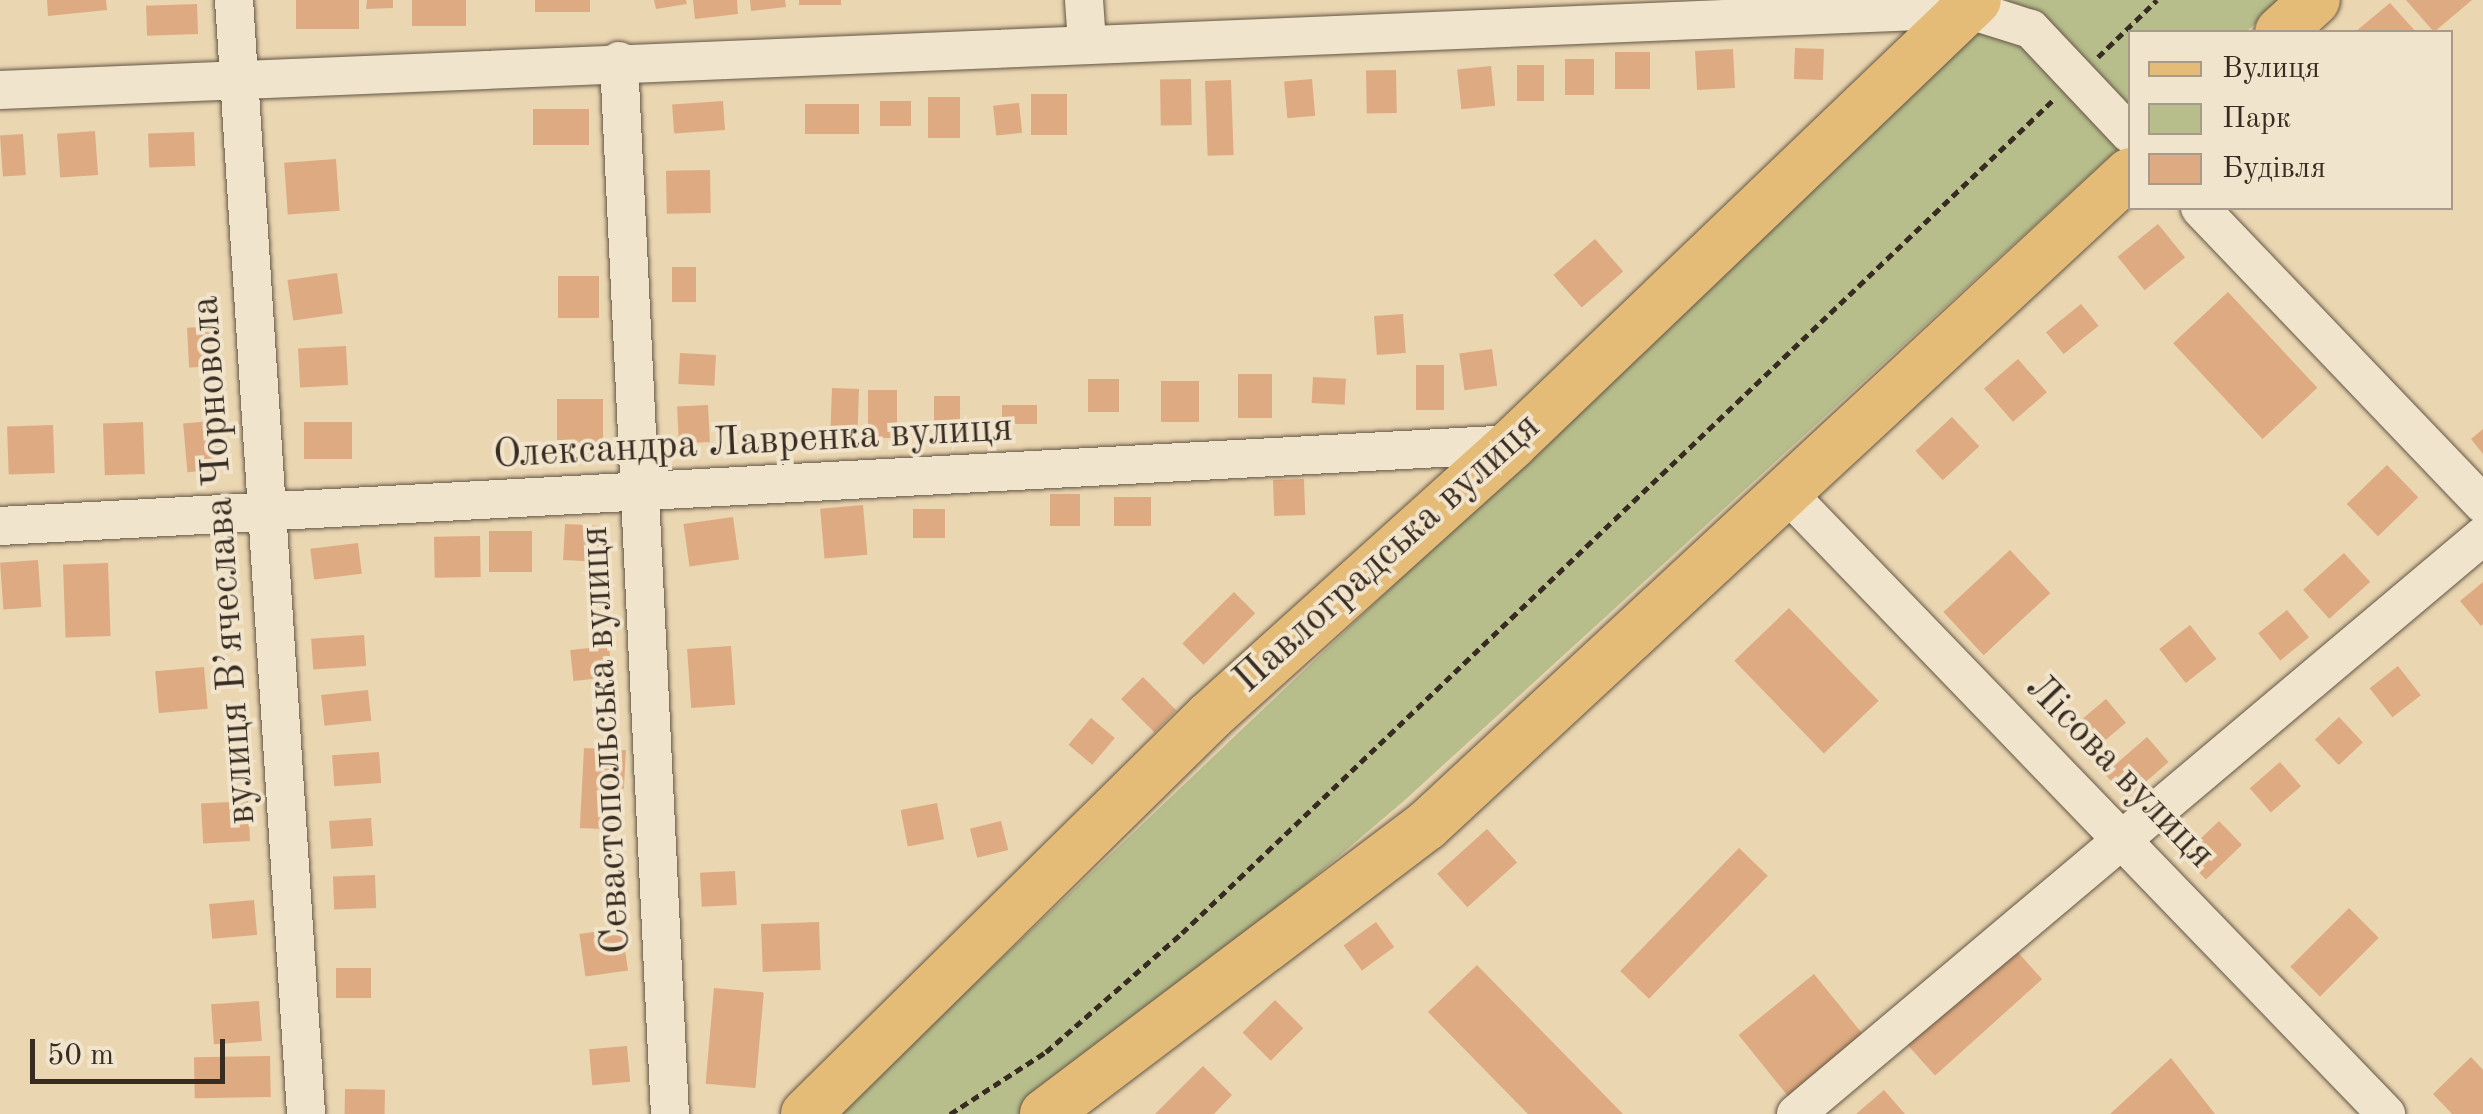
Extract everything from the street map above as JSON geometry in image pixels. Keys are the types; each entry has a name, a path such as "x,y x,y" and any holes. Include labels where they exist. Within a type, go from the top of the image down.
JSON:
{"main road":[{"path":"2282,30 2315,0"},
{"name":"Павлоградська вулиця","path":"806,1114 1210,716 1512,444 1971,4"},
{"path":"1045,1114 1426,826 2128,175"}],"street":[{"name":"вулиця В’ячеслава Чорновола","path":"234,0 306,1114"},
{"path":"1084,0 1087,43"},
{"path":"0,90 240,75 1971,4 2031,29 2128,132"},
{"name":"Севастопольська вулиця","path":"619,62 670,1114"},
{"path":"2202,210 2483,504"},
{"name":"Олександра Лавренка вулиця","path":"0,526 640,496 1512,444"},
{"name":"Лісова вулиця","path":"1787,493 2386,1114"},
{"path":"1796,1114 2120,836 2483,536"}],"path":[{"path":"950,1114 1046,1052 1182,933 2157,0"}],"green space":[{"path":"2008,0 2282,0 2248,30 2128,30 2128,140 1406,799 1084,1073 1018,1114 838,1114"}],"building":[{"path":"47,0 106,0 107,10 48,16"},
{"path":"296,0 359,0 359,29 296,29"},
{"path":"367,0 393,0 393,8 366,9"},
{"path":"412,0 466,0 466,26 412,26"},
{"path":"535,0 590,0 590,12 535,12"},
{"path":"654,0 686,0 687,4 656,9"},
{"path":"693,0 737,0 738,14 695,19"},
{"path":"750,0 785,0 786,7 751,11"},
{"path":"799,0 841,0 841,5 799,5"},
{"path":"2406,0 2472,0 2436,30"},
{"path":"2390,3 2414,30 2357,30"},
{"path":"197,4 198,34 147,36 146,6"},
{"path":"1795,48 1824,49 1823,80 1794,79"},
{"path":"1733,49 1735,88 1697,90 1695,51"},
{"path":"1615,52 1650,52 1650,89 1615,89"},
{"path":"1565,59 1594,59 1594,95 1565,95"},
{"path":"1517,65 1544,65 1544,101 1517,101"},
{"path":"1491,66 1495,106 1461,109 1457,70"},
{"path":"1396,70 1397,113 1367,114 1366,71"},
{"path":"1191,79 1192,125 1161,126 1160,80"},
{"path":"1312,79 1315,116 1287,118 1284,81"},
{"path":"1231,80 1234,155 1208,156 1205,81"},
{"path":"1031,94 1067,94 1067,135 1031,135"},
{"path":"928,97 960,97 960,138 928,138"},
{"path":"723,101 725,130 674,133 672,105"},
{"path":"880,101 911,101 911,126 880,126"},
{"path":"1019,103 1022,133 996,136 993,106"},
{"path":"805,104 859,104 859,134 805,134"},
{"path":"533,109 589,109 589,145 533,145"},
{"path":"95,131 98,175 60,178 57,134"},
{"path":"194,132 195,166 149,168 148,134"},
{"path":"23,134 26,175 3,177 0,136"},
{"path":"336,159 340,211 288,215 284,163"},
{"path":"710,170 711,213 667,214 666,171"},
{"path":"2158,224 2185,257 2145,290 2118,257"},
{"path":"1595,239 1623,271 1582,308 1553,275"},
{"path":"672,267 696,267 696,302 672,302"},
{"path":"337,273 343,314 293,321 287,280"},
{"path":"558,276 599,276 599,318 558,318"},
{"path":"2228,292 2317,388 2262,439 2173,343"},
{"path":"2081,304 2099,326 2064,354 2046,332"},
{"path":"1403,314 1406,353 1377,355 1374,316"},
{"path":"219,326 221,366 189,368 187,328"},
{"path":"346,346 348,385 300,387 298,349"},
{"path":"1492,349 1497,386 1464,390 1459,354"},
{"path":"680,353 716,355 714,386 678,384"},
{"path":"2018,359 2047,392 2013,422 1984,389"},
{"path":"1416,365 1444,365 1444,410 1416,410"},
{"path":"1238,374 1272,374 1272,418 1238,418"},
{"path":"1313,377 1346,379 1345,405 1312,403"},
{"path":"1088,379 1119,379 1119,412 1088,412"},
{"path":"1161,381 1199,381 1199,422 1161,422"},
{"path":"832,388 859,389 857,432 830,431"},
{"path":"868,390 897,390 897,438 868,438"},
{"path":"934,396 960,396 960,427 934,427"},
{"path":"557,399 603,399 603,454 557,454"},
{"path":"708,405 710,442 679,444 677,407"},
{"path":"1002,405 1037,405 1037,424 1002,424"},
{"path":"1952,417 1979,446 1943,480 1915,451"},
{"path":"222,420 226,469 187,472 183,423"},
{"path":"143,422 145,474 105,475 103,423"},
{"path":"304,422 352,422 352,459 304,459"},
{"path":"53,425 55,473 9,475 7,427"},
{"path":"2483,429 2483,454 2471,439"},
{"path":"2387,465 2418,497 2378,536 2347,504"},
{"path":"1304,479 1305,515 1274,516 1273,480"},
{"path":"1050,494 1080,494 1080,526 1050,526"},
{"path":"1114,497 1151,497 1151,526 1114,526"},
{"path":"863,505 867,555 825,559 820,509"},
{"path":"913,509 945,509 945,538 913,538"},
{"path":"733,517 739,560 689,567 683,524"},
{"path":"565,524 609,526 607,562 563,560"},
{"path":"489,531 532,531 532,572 489,572"},
{"path":"480,536 481,577 435,578 434,537"},
{"path":"358,543 362,574 314,580 310,549"},
{"path":"2010,550 2050,593 1984,655 1943,612"},
{"path":"2344,553 2370,582 2329,619 2303,590"},
{"path":"38,560 41,607 3,610 0,563"},
{"path":"108,563 111,636 66,638 63,565"},
{"path":"2483,582 2483,624 2481,626 2460,601"},
{"path":"1234,592 1255,613 1204,665 1182,644"},
{"path":"1789,608 1879,701 1824,754 1734,661"},
{"path":"2287,610 2309,637 2280,660 2258,633"},
{"path":"2190,625 2216,659 2186,683 2159,649"},
{"path":"364,635 366,666 313,670 311,639"},
{"path":"609,646 612,677 573,681 570,650"},
{"path":"731,646 735,705 691,708 687,649"},
{"path":"2398,666 2421,695 2392,717 2370,688"},
{"path":"204,667 208,709 159,713 155,671"},
{"path":"1143,677 1176,710 1154,732 1121,699"},
{"path":"368,690 371,721 324,726 321,695"},
{"path":"2106,699 2126,723 2098,746 2078,722"},
{"path":"2339,717 2363,743 2339,765 2315,740"},
{"path":"1091,718 1115,738 1092,765 1069,745"},
{"path":"2147,737 2169,762 2126,799 2105,774"},
{"path":"584,748 626,750 622,830 580,828"},
{"path":"379,752 381,783 334,786 332,755"},
{"path":"2280,762 2301,786 2271,812 2250,788"},
{"path":"248,801 250,841 203,843 201,803"},
{"path":"937,803 944,839 908,846 901,810"},
{"path":"371,818 373,846 331,849 329,821"},
{"path":"1001,821 1008,850 977,858 970,829"},
{"path":"2219,821 2242,845 2206,879 2183,856"},
{"path":"1487,829 1517,862 1467,907 1437,874"},
{"path":"1739,848 1768,876 1649,999 1620,971"},
{"path":"735,871 737,905 702,907 700,873"},
{"path":"375,875 376,908 334,909 333,876"},
{"path":"254,900 257,935 212,939 209,904"},
{"path":"2349,908 2379,938 2320,996 2290,967"},
{"path":"819,922 821,970 763,972 761,924"},
{"path":"1376,922 1394,947 1362,971 1344,946"},
{"path":"622,928 628,971 585,977 579,934"},
{"path":"2014,948 2042,979 1935,1076 1907,1044"},
{"path":"1477,965 1623,1114 1528,1114 1428,1012"},
{"path":"336,968 371,968 371,998 336,998"},
{"path":"1814,974 1864,1036 1789,1097 1739,1035"},
{"path":"714,988 764,992 755,1088 706,1084"},
{"path":"1275,1000 1303,1028 1271,1061 1242,1033"},
{"path":"259,1001 262,1041 214,1044 211,1004"},
{"path":"627,1046 630,1082 592,1085 589,1049"},
{"path":"270,1056 271,1097 195,1098 194,1057"},
{"path":"2471,1057 2483,1070 2483,1114 2452,1114 2433,1094"},
{"path":"2171,1058 2215,1114 2110,1114"},
{"path":"1203,1066 1232,1095 1214,1114 1155,1114"},
{"path":"345,1089 385,1090 385,1114 345,1114"},
{"path":"1884,1090 1905,1114 1856,1114"}]}
